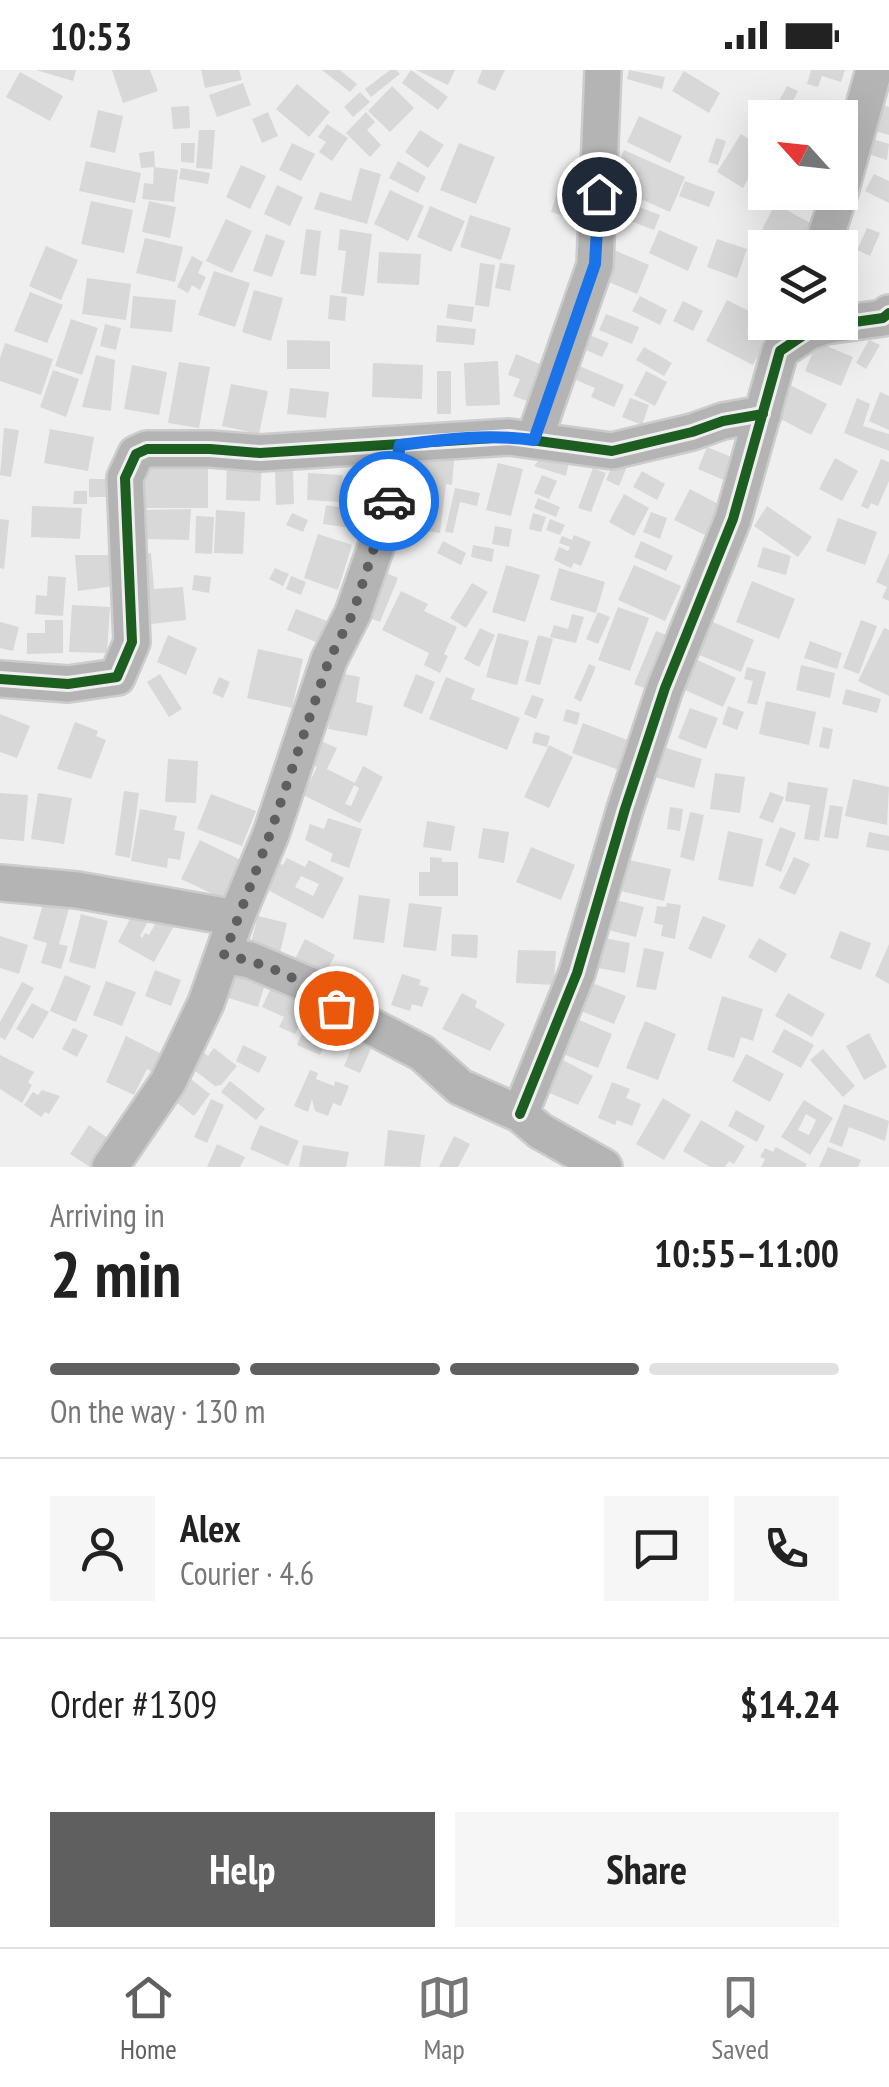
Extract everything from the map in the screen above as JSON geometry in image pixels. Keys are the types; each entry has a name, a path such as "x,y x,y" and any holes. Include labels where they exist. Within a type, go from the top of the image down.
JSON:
{"street":[{"path":"534,440 595,264 603,70"},
{"path":"858,127 874,70"},
{"path":"858,322 883,318 889,313"},
{"path":"520,1114 578,973 625,808 666,688 733,519 785,340"},
{"path":"0,678 68,684 117,677 122,670 132,642 125,478 136,454 147,449 210,448 260,453 509,436 612,451 763,414"},
{"path":"110,1167 174,1070 206,1003 270,834 329,660 353,613 381,532 400,445"},
{"path":"0,882 77,890 236,918"},
{"path":"224,955 250,960 314,987 336,1008 422,1053 460,1087 520,1114 540,1131 604,1167"}],"building":[{"path":"36,70 76,70 73,81"},
{"path":"112,70 150,70 158,91 123,103"},
{"path":"201,70 239,70 242,80 205,88"},
{"path":"322,70 340,70 357,84 350,92"},
{"path":"390,70 400,74 371,97 365,89"},
{"path":"411,70 448,97 438,110 402,83"},
{"path":"416,70 455,70 448,85"},
{"path":"482,70 505,70 495,91 477,83"},
{"path":"629,70 665,77 662,89 627,79"},
{"path":"811,70 845,70 841,82 822,76 818,87 807,84"},
{"path":"684,71 720,93 709,113 672,91"},
{"path":"20,72 63,96 50,121 6,97"},
{"path":"243,83 251,105 217,117 209,95"},
{"path":"297,84 330,112 309,137 276,109"},
{"path":"392,86 414,108 390,132 368,111"},
{"path":"787,86 798,91 793,100 780,100"},
{"path":"360,92 370,102 353,117 344,107"},
{"path":"883,105 889,107 889,135 875,131"},
{"path":"189,106 190,128 173,129 171,107"},
{"path":"98,110 123,116 115,153 90,147"},
{"path":"268,112 278,136 262,143 252,119"},
{"path":"366,112 375,122 367,130 381,145 370,157 346,133"},
{"path":"639,116 682,136 670,163 627,142"},
{"path":"327,124 348,138 332,161 319,152 326,142 318,137"},
{"path":"199,130 215,130 212,169 196,168"},
{"path":"420,130 444,145 428,168 405,152"},
{"path":"741,134 748,138 748,179 743,188 717,172"},
{"path":"716,138 726,141 718,165 708,162"},
{"path":"873,139 889,144 887,160 868,154"},
{"path":"181,143 195,143 194,163 181,162"},
{"path":"292,143 315,154 301,181 279,170"},
{"path":"459,143 495,157 476,204 440,190"},
{"path":"624,150 685,177 670,212 609,185"},
{"path":"154,151 155,167 141,168 139,153"},
{"path":"86,161 141,173 135,203 79,191"},
{"path":"398,161 426,177 418,193 389,178"},
{"path":"241,165 266,176 250,209 226,197"},
{"path":"154,167 178,170 174,202 142,199 144,183 153,184"},
{"path":"181,168 210,173 208,184 179,179"},
{"path":"360,168 381,174 367,224 314,209 320,192 351,201"},
{"path":"874,174 889,181 889,203 865,191"},
{"path":"685,181 715,192 709,207 679,196"},
{"path":"560,183 592,192 584,222 551,212"},
{"path":"277,185 303,197 290,226 264,214"},
{"path":"390,190 424,206 408,241 374,224"},
{"path":"618,199 660,215 654,230 612,214"},
{"path":"91,201 133,210 124,253 81,244"},
{"path":"149,201 176,207 170,238 142,232"},
{"path":"430,206 465,221 451,252 417,237"},
{"path":"772,210 786,210 818,227 817,230 762,230"},
{"path":"470,215 511,228 501,260 460,247"},
{"path":"226,219 252,231 232,273 206,261"},
{"path":"867,228 880,233 870,256 858,248"},
{"path":"306,229 321,231 316,276 300,274"},
{"path":"340,229 372,234 364,296 341,293 346,251 338,250"},
{"path":"659,230 698,247 688,271 649,253"},
{"path":"266,234 285,241 272,277 253,271"},
{"path":"145,238 183,247 175,282 136,273"},
{"path":"717,239 747,249 737,278 707,267"},
{"path":"46,246 78,260 61,300 29,286"},
{"path":"614,250 649,265 637,294 602,279"},
{"path":"379,252 421,254 419,285 377,283"},
{"path":"192,256 203,262 198,273 206,277 200,290 192,285 188,293 177,287"},
{"path":"480,263 495,265 489,307 475,305"},
{"path":"500,263 515,265 510,291 495,288"},
{"path":"214,271 250,283 235,327 198,315"},
{"path":"87,278 131,284 126,320 82,314"},
{"path":"254,290 283,298 271,341 242,332"},
{"path":"30,292 63,305 47,343 14,331"},
{"path":"330,295 347,297 345,321 328,319"},
{"path":"133,296 176,300 172,332 130,328"},
{"path":"640,296 667,310 660,325 632,311"},
{"path":"727,300 748,310 748,340 766,340 753,365 706,341"},
{"path":"683,301 703,311 693,331 673,321"},
{"path":"448,304 474,307 472,322 446,318"},
{"path":"606,314 639,327 632,344 599,330"},
{"path":"71,319 98,328 82,375 55,366"},
{"path":"105,324 121,328 116,350 100,346"},
{"path":"437,325 476,329 474,345 436,342"},
{"path":"587,334 609,343 602,357 581,348"},
{"path":"287,340 330,341 330,369 287,369"},
{"path":"869,340 880,345 866,369 856,363"},
{"path":"817,342 853,357 841,386 805,371"},
{"path":"5,343 53,359 41,395 0,381 0,358"},
{"path":"644,347 672,363 664,376 636,360"},
{"path":"516,354 542,365 527,401 513,396 520,379 508,375"},
{"path":"96,355 115,360 111,411 82,407"},
{"path":"498,361 500,405 466,406 464,363"},
{"path":"179,362 210,367 199,428 168,423"},
{"path":"570,362 624,385 614,407 591,397 595,388 564,375"},
{"path":"373,363 423,365 422,399 372,397"},
{"path":"132,365 167,372 159,415 124,409"},
{"path":"53,370 79,379 66,417 40,407"},
{"path":"437,371 451,371 451,414 437,414"},
{"path":"646,371 667,382 655,406 634,395"},
{"path":"231,384 268,391 259,434 222,426"},
{"path":"790,385 827,404 811,435 775,416"},
{"path":"290,388 329,392 326,418 287,414"},
{"path":"880,392 889,396 889,430 869,421"},
{"path":"630,398 649,405 642,425 622,417"},
{"path":"857,398 870,404 863,426 889,434 889,451 844,433"},
{"path":"4,428 19,430 11,477 0,475"},
{"path":"50,429 94,437 88,471 44,463"},
{"path":"707,447 736,459 726,481 698,469"},
{"path":"544,454 569,462 566,476 534,466"},
{"path":"409,457 454,460 452,485 446,484 440,533 405,528 411,476"},
{"path":"835,458 858,471 842,501 819,489"},
{"path":"615,459 628,464 619,486 606,480"},
{"path":"881,459 889,462 889,481 878,506 871,503 868,509 861,506"},
{"path":"227,460 262,461 260,501 226,500"},
{"path":"208,461 208,508 142,508 142,462"},
{"path":"498,463 523,469 511,516 486,510"},
{"path":"293,468 294,504 276,505 275,469"},
{"path":"593,468 606,473 591,512 578,508"},
{"path":"642,471 665,484 657,500 633,487"},
{"path":"308,473 343,475 341,502 307,500"},
{"path":"542,475 557,481 549,499 534,493"},
{"path":"89,479 112,479 112,497 89,497"},
{"path":"455,488 480,493 477,506 460,502 453,533 445,532"},
{"path":"690,489 722,506 707,536 674,520"},
{"path":"74,491 87,491 87,504 73,504"},
{"path":"624,494 649,508 634,536 609,522"},
{"path":"538,498 560,507 556,517 534,508"},
{"path":"326,505 361,511 358,529 323,524"},
{"path":"32,506 82,508 80,539 31,537"},
{"path":"767,506 812,537 798,557 754,526"},
{"path":"191,509 189,540 145,539 144,510"},
{"path":"216,510 245,512 243,554 214,553"},
{"path":"651,512 667,518 660,539 643,532"},
{"path":"292,513 308,520 303,532 286,525"},
{"path":"533,513 546,517 541,532 529,529"},
{"path":"196,516 214,517 212,554 195,553"},
{"path":"838,518 877,532 865,565 826,551"},
{"path":"0,519 9,520 4,569 0,568"},
{"path":"550,519 565,525 560,535 546,530"},
{"path":"495,526 512,529 509,547 492,544"},
{"path":"318,534 352,545 338,590 304,578"},
{"path":"574,535 591,542 581,566 574,563 571,568 554,560 559,547 568,551 570,547 559,543 562,536 572,540"},
{"path":"443,541 466,553 461,565 437,553"},
{"path":"641,541 673,556 666,571 634,557"},
{"path":"473,545 494,549 492,562 471,557"},
{"path":"763,547 791,556 786,575 757,567"},
{"path":"151,553 154,589 183,587 186,620 143,625 136,555"},
{"path":"889,553 889,601 882,598 887,587 876,582"},
{"path":"75,555 112,555 114,586 78,591"},
{"path":"506,565 540,575 525,622 492,612"},
{"path":"634,565 681,586 665,621 618,600"},
{"path":"275,568 289,574 283,586 269,579"},
{"path":"559,568 605,582 596,613 550,600"},
{"path":"382,571 398,578 380,622 364,616"},
{"path":"194,575 211,577 209,593 192,590"},
{"path":"48,576 66,577 63,616 35,614 36,595 47,596"},
{"path":"291,576 306,582 301,595 286,589"},
{"path":"752,581 795,599 779,639 736,622"},
{"path":"472,583 488,592 466,628 450,618"},
{"path":"401,591 428,604 424,611 457,627 440,673 424,665 429,653 382,630"},
{"path":"72,605 110,607 107,653 69,652"},
{"path":"618,607 649,618 630,671 598,660"},
{"path":"296,609 332,623 323,645 287,630"},
{"path":"598,612 610,617 598,644 586,639"},
{"path":"572,614 584,617 576,643 550,637 554,625 568,629"},
{"path":"706,619 754,640 741,672 692,652"},
{"path":"45,620 63,620 63,653 27,654 27,633 45,633"},
{"path":"861,620 877,626 859,674 843,668"},
{"path":"0,622 19,627 13,651 0,648"},
{"path":"480,628 495,635 479,667 464,659"},
{"path":"884,628 889,630 889,696 858,681"},
{"path":"656,631 676,639 654,692 634,684"},
{"path":"498,633 529,641 517,685 486,677"},
{"path":"168,635 197,648 186,675 157,662"},
{"path":"538,635 553,639 540,685 525,681"},
{"path":"810,641 842,653 837,669 804,658"},
{"path":"258,649 303,659 292,708 247,698"},
{"path":"689,656 736,678 723,707 676,686"},
{"path":"589,664 596,667 581,702 574,698"},
{"path":"801,665 835,673 830,698 796,690"},
{"path":"747,667 766,672 757,705 747,703 753,681 744,679"},
{"path":"333,672 360,677 356,702 373,706 367,736 328,729"},
{"path":"160,674 182,709 169,717 147,682"},
{"path":"416,674 435,682 422,714 403,706"},
{"path":"219,677 230,682 223,698 212,693"},
{"path":"446,677 475,689 471,699 520,718 507,750 429,719"},
{"path":"846,689 881,699 877,713 842,704"},
{"path":"532,695 544,699 536,719 524,714"},
{"path":"766,701 816,712 809,745 759,734"},
{"path":"728,706 744,712 737,730 722,724"},
{"path":"690,708 718,718 706,749 678,738"},
{"path":"566,709 580,713 577,725 563,721"},
{"path":"0,714 30,726 17,758 0,752"},
{"path":"75,722 98,731 96,736 106,740 91,779 57,769"},
{"path":"583,723 630,741 619,770 572,753"},
{"path":"823,727 833,729 829,749 819,747"},
{"path":"535,732 550,736 547,747 532,743"},
{"path":"321,741 337,748 327,769 355,783 363,766 383,777 360,823 303,795 317,767 310,764","holes":["354,785 359,788 351,806 345,804"]},
{"path":"549,745 573,757 549,808 524,797"},
{"path":"660,746 702,759 694,788 651,776"},
{"path":"168,759 198,761 196,803 165,802"},
{"path":"715,773 745,777 740,813 710,809"},
{"path":"853,779 889,787 887,825 845,816"},
{"path":"788,782 828,788 819,841 804,839 810,805 785,801"},
{"path":"124,791 139,793 130,858 115,855"},
{"path":"770,792 784,797 773,823 759,818"},
{"path":"0,793 28,795 24,841 0,839"},
{"path":"38,793 72,798 64,844 31,839"},
{"path":"211,794 256,811 242,846 197,829"},
{"path":"830,805 843,807 838,839 824,837"},
{"path":"670,807 683,809 680,831 667,829"},
{"path":"140,809 177,816 174,830 185,832 180,860 168,858 167,868 131,861"},
{"path":"690,812 704,815 694,861 680,857"},
{"path":"328,818 362,829 349,868 330,861 333,854 305,840 310,824 324,829"},
{"path":"427,821 455,826 451,851 423,847"},
{"path":"780,827 796,833 781,872 765,865"},
{"path":"483,828 509,832 504,863 478,858"},
{"path":"728,831 763,839 753,887 718,880"},
{"path":"869,832 889,836 889,851 866,847"},
{"path":"200,840 253,866 234,904 181,879"},
{"path":"531,847 575,865 561,900 516,882"},
{"path":"430,857 458,862 458,896 419,896 419,872 430,872"},
{"path":"794,857 810,864 795,895 779,888"},
{"path":"287,858 305,867 309,860 344,878 323,919 262,887 275,861 283,865","holes":["301,876 319,884 313,896 295,887"]},
{"path":"624,859 671,869 664,901 616,890"},
{"path":"359,895 390,899 384,943 353,939"},
{"path":"45,897 70,905 59,944 68,946 61,969 41,963 47,943 33,939"},
{"path":"612,899 644,907 636,937 604,929"},
{"path":"409,903 442,907 436,951 403,947"},
{"path":"667,903 681,905 675,939 661,936 663,925 654,923 657,906 666,907"},
{"path":"81,914 108,921 95,969 69,962"},
{"path":"132,915 151,916 142,938 145,933 149,935 160,916 175,924 154,962 118,942"},
{"path":"258,916 287,923 278,961 248,954"},
{"path":"703,916 726,925 711,959 688,949"},
{"path":"840,931 871,943 861,970 830,958"},
{"path":"452,934 478,935 477,958 451,956"},
{"path":"0,936 28,945 19,974 0,968"},
{"path":"604,938 630,943 625,973 598,968"},
{"path":"759,938 787,954 776,973 748,957"},
{"path":"305,939 335,955 322,980 292,965"},
{"path":"889,944 889,984 875,976"},
{"path":"644,948 664,952 656,990 636,987"},
{"path":"518,950 556,951 554,985 516,983"},
{"path":"231,963 268,974 258,1007 219,995"},
{"path":"155,970 181,980 171,1006 145,996"},
{"path":"402,974 421,980 419,985 429,988 422,1007 412,1004 410,1011 391,1005"},
{"path":"65,975 91,986 76,1022 50,1011"},
{"path":"276,978 313,995 295,1034 279,1027 284,1017 262,1007"},
{"path":"106,981 136,992 122,1026 93,1015"},
{"path":"587,981 626,996 614,1024 576,1009"},
{"path":"22,982 34,988 5,1040 0,1037 0,1022"},
{"path":"462,993 477,1001 475,1007 505,1024 490,1051 442,1029"},
{"path":"788,993 825,1014 812,1037 775,1016"},
{"path":"722,996 763,1009 753,1041 741,1037 734,1058 707,1050"},
{"path":"32,1003 49,1012 33,1039 16,1029"},
{"path":"309,1018 324,1024 316,1039 325,1044 320,1055 297,1045"},
{"path":"577,1019 612,1034 598,1068 563,1054"},
{"path":"645,1021 676,1034 658,1080 626,1068"},
{"path":"73,1028 88,1035 77,1057 62,1049"},
{"path":"784,1029 814,1045 801,1068 772,1052"},
{"path":"869,1033 887,1067 864,1080 846,1046"},
{"path":"126,1036 162,1054 153,1072 147,1069 134,1095 106,1082"},
{"path":"355,1041 371,1049 360,1073 344,1066"},
{"path":"243,1045 267,1057 259,1073 236,1061"},
{"path":"214,1048 237,1066 221,1085 215,1086 190,1067 202,1051 208,1056"},
{"path":"823,1049 855,1086 843,1097 810,1060"},
{"path":"746,1054 784,1074 770,1102 732,1081"},
{"path":"0,1055 34,1072 22,1103 0,1089"},
{"path":"555,1060 563,1060 593,1076 578,1105 547,1092 555,1077 549,1073"},
{"path":"310,1070 318,1073 316,1079 334,1086 335,1081 349,1086 341,1106 333,1103 328,1116 315,1111 312,1099 308,1112 294,1106"},
{"path":"188,1077 210,1094 194,1116 172,1099"},
{"path":"230,1081 265,1109 256,1120 221,1092"},
{"path":"612,1082 630,1089 626,1098 641,1104 632,1126 598,1118"},
{"path":"42,1090 60,1096 49,1114 45,1112 41,1117 24,1105 33,1092 38,1095"},
{"path":"663,1098 691,1115 664,1160 636,1144"},
{"path":"211,1099 224,1105 207,1143 194,1137"},
{"path":"804,1100 833,1118 810,1155 781,1137","holes":["806,1114 816,1120 809,1135 798,1130"]},
{"path":"844,1104 889,1121 885,1141 849,1127 842,1147 829,1142"},
{"path":"736,1110 765,1126 757,1142 728,1126"},
{"path":"701,1120 745,1146 734,1164 729,1161 725,1167 710,1167 683,1151"},
{"path":"89,1125 115,1143 100,1167 90,1167 70,1154"},
{"path":"260,1125 299,1141 288,1166 250,1149"},
{"path":"388,1130 425,1135 420,1167 384,1166"},
{"path":"454,1136 470,1144 458,1167 439,1167"},
{"path":"217,1144 245,1157 240,1167 207,1167"},
{"path":"303,1145 349,1152 346,1167 299,1167"},
{"path":"776,1147 807,1164 761,1167 765,1159 760,1157 765,1148 773,1152"},
{"path":"828,1147 861,1160 858,1167 819,1167"}],"cycle path":[{"path":"520,1114 577,973 665,688 733,519 780,351 808,332 883,318 889,313"},
{"path":"0,679 68,684 117,677 132,642 125,478 136,454 147,449 260,453 509,437 612,451 763,414"}],"way so far":[{"path":"336,1008 314,987 250,960 224,955 329,660 353,613 389,501"}],"route":[{"path":"389,501 400,445 450,438 509,436 534,440 595,264 599,194"}]}
